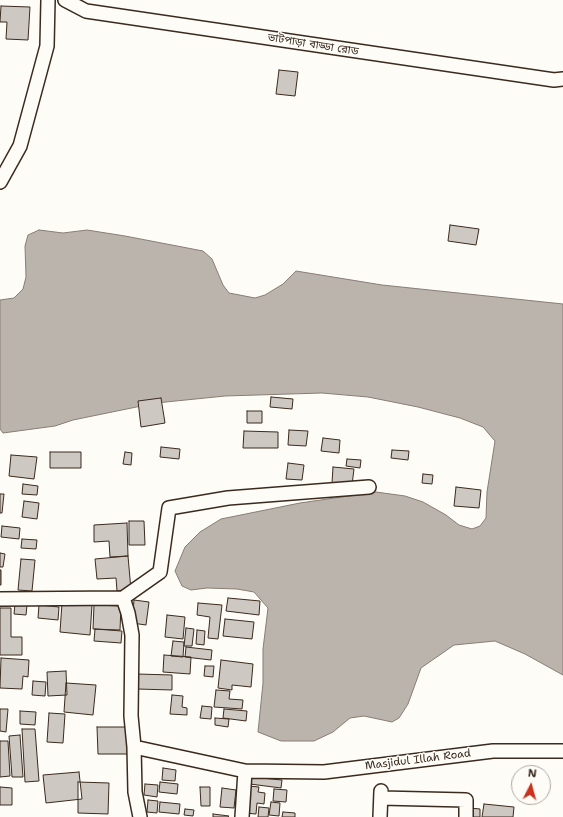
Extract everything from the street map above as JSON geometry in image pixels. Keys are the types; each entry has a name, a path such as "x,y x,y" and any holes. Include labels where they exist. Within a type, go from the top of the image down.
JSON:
{"street":[{"path":"0,182 20,146 47,46 48,0"},
{"name":"ভাটপাড়া বাড্ডা রোড","path":"65,0 86,11 538,78 563,80"},
{"path":"0,599 123,598 160,572 169,508 228,498 369,487"},
{"path":"123,598 128,613 132,635 131,716 136,792 140,817"},
{"name":"Masjidul Illah Road","path":"134,747 244,771 324,772 493,750 563,751"},
{"path":"242,817 244,771"},
{"path":"380,817 381,794 466,800 466,817"}],"shaded area":[{"path":"39,230 63,233 87,230 203,251 212,259 223,285 229,293 255,298 265,295 283,284 296,271 382,285 563,304 563,675 525,654 495,641 454,645 421,668 408,704 399,718 392,722 364,716 350,718 333,732 314,741 281,741 258,732 263,683 263,649 268,608 254,592 237,589 207,588 191,590 182,586 175,571 185,547 200,532 221,519 300,503 376,492 405,496 423,502 446,515 459,525 472,529 480,526 486,518 487,492 495,441 483,427 460,418 418,407 368,397 322,393 225,396 156,403 73,420 55,426 3,433 0,429 0,300 14,298 23,289 26,277 25,246 28,235"}],"building":[{"path":"1,6 30,7 28,40 6,39 7,22 0,22"},
{"path":"279,70 298,72 295,96 276,94"},
{"path":"450,225 479,229 476,245 448,241"},
{"path":"271,397 293,399 292,409 270,407"},
{"path":"161,398 165,423 141,427 138,401"},
{"path":"247,411 262,411 262,423 247,423"},
{"path":"289,430 308,431 306,446 288,445"},
{"path":"244,431 278,432 278,448 243,448"},
{"path":"323,438 340,440 339,453 321,451"},
{"path":"161,447 180,449 179,459 160,457"},
{"path":"392,450 409,451 408,460 391,458"},
{"path":"50,452 81,452 81,468 50,468"},
{"path":"125,452 132,453 131,465 123,464"},
{"path":"11,455 37,457 34,479 9,476"},
{"path":"347,459 361,460 360,468 346,466"},
{"path":"288,463 304,465 302,480 286,479"},
{"path":"333,467 354,469 352,485 332,483"},
{"path":"423,474 433,475 432,484 422,483"},
{"path":"23,484 38,486 37,495 22,494"},
{"path":"456,487 481,490 479,508 454,506"},
{"path":"0,494 4,494 2,513 0,513"},
{"path":"24,501 39,503 37,519 22,517"},
{"path":"129,521 144,521 145,545 129,545"},
{"path":"127,523 128,556 110,557 109,541 94,542 94,525"},
{"path":"2,526 20,528 19,539 1,537"},
{"path":"22,539 37,540 36,549 21,548"},
{"path":"0,553 5,554 3,567 0,567"},
{"path":"128,556 131,590 117,591 116,578 97,579 95,559"},
{"path":"21,559 35,560 32,591 18,590"},
{"path":"1,570 1,585 0,585"},
{"path":"228,598 260,601 259,615 226,611"},
{"path":"134,600 149,602 146,625 132,623"},
{"path":"62,603 92,605 90,635 60,632"},
{"path":"198,603 222,605 218,639 208,638 210,617 197,615"},
{"path":"15,604 27,605 26,615 14,614"},
{"path":"39,605 59,607 58,620 38,618"},
{"path":"94,605 121,606 120,630 93,629"},
{"path":"0,608 11,608 11,637 22,637 22,655 0,655"},
{"path":"167,615 185,617 183,639 165,637"},
{"path":"225,619 254,622 252,639 223,636"},
{"path":"186,628 194,629 192,646 184,646"},
{"path":"95,629 122,631 121,643 94,641"},
{"path":"197,630 205,631 204,645 196,644"},
{"path":"173,641 184,642 183,657 171,656"},
{"path":"186,647 212,650 211,660 185,657"},
{"path":"164,655 191,657 190,674 163,672"},
{"path":"1,658 29,660 28,677 23,676 22,689 0,688"},
{"path":"221,660 253,664 251,687 232,685 232,690 218,688"},
{"path":"205,666 214,666 213,677 204,676"},
{"path":"66,671 67,695 48,696 47,672"},
{"path":"137,674 172,675 172,690 137,689"},
{"path":"33,681 46,682 45,696 32,695"},
{"path":"66,683 96,685 93,715 64,712"},
{"path":"216,690 230,691 229,699 243,700 242,709 214,707"},
{"path":"172,695 183,696 182,707 187,708 187,715 170,714"},
{"path":"202,706 212,707 211,719 200,718"},
{"path":"0,709 8,709 6,732 0,731"},
{"path":"224,709 247,711 246,721 223,718"},
{"path":"20,711 36,712 35,725 20,724"},
{"path":"49,713 65,714 63,743 47,742"},
{"path":"215,718 229,719 228,727 215,725"},
{"path":"97,727 130,727 130,754 98,754"},
{"path":"22,729 35,729 39,781 25,782"},
{"path":"20,735 23,777 12,777 9,736"},
{"path":"0,741 8,741 10,776 0,777"},
{"path":"163,768 176,770 175,781 162,780"},
{"path":"79,772 82,799 46,803 43,775"},
{"path":"251,777 282,780 281,788 250,784"},
{"path":"78,782 109,783 108,814 78,813"},
{"path":"160,782 178,784 177,794 159,792"},
{"path":"145,784 158,785 157,797 144,795"},
{"path":"248,786 259,787 258,792 265,793 264,804 257,803 256,814 245,813"},
{"path":"0,787 12,788 12,805 0,805"},
{"path":"200,787 210,787 210,806 201,806"},
{"path":"222,788 236,790 234,808 220,807"},
{"path":"274,789 287,790 286,802 273,801"},
{"path":"148,800 158,801 157,813 147,812"},
{"path":"160,802 180,804 179,814 159,812"},
{"path":"271,802 280,803 279,816 269,815"},
{"path":"484,804 514,807 513,817 482,817"},
{"path":"259,807 269,808 268,817 258,817"},
{"path":"470,808 480,809 480,817 469,817"},
{"path":"185,809 194,810 193,816 184,815"},
{"path":"283,812 295,813 295,817 282,817"},
{"path":"213,814 229,816 213,817"}]}
